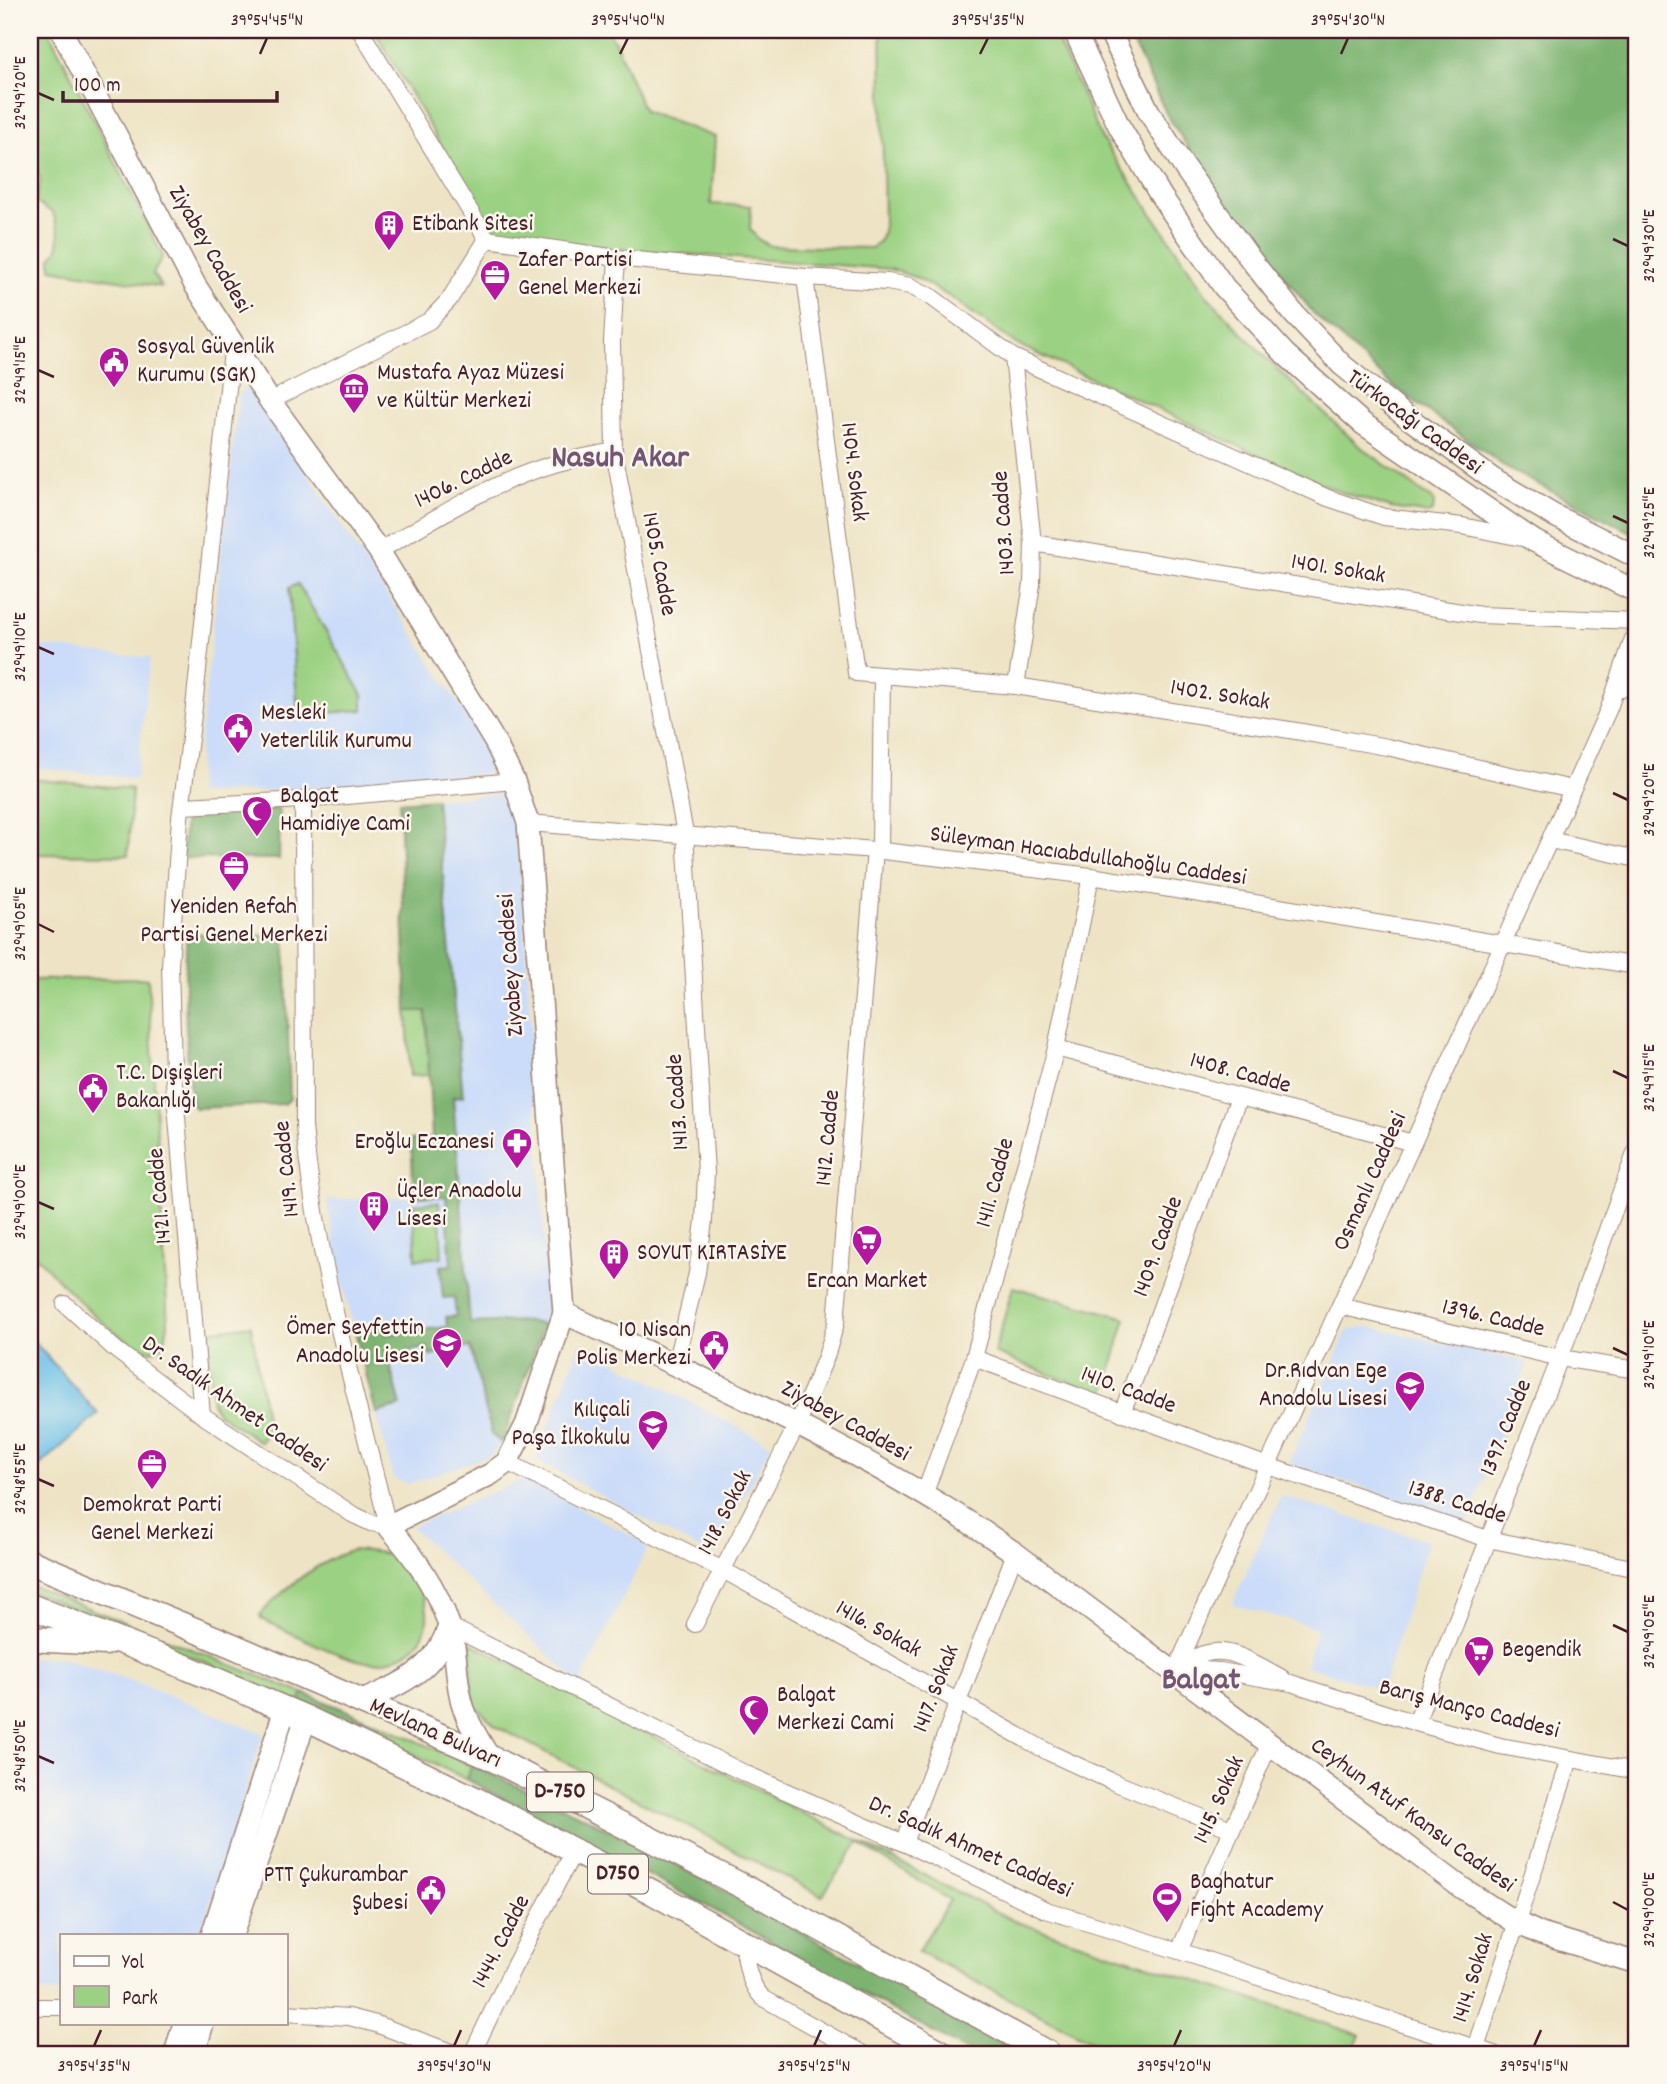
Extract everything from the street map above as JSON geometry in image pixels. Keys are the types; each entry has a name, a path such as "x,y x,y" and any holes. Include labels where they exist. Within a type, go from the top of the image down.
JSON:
{"highway":[{"name":"Mevlana Bulvarı","path":"30,1555 40,1566 489,1757 750,1890 1049,2054"},
{"name":"Mevlana Bulvarı","path":"30,1606 295,1713 475,1799 743,1942 944,2054"},
{"path":"30,1639 124,1644"}],"main road":[{"name":"Ziyabey Caddesi","path":"61,30 195,285 270,401 379,551 495,742 514,781 528,822 564,1313 798,1423 969,1521 1174,1674"},
{"name":"Türkocağı Caddesi","path":"1074,30 1119,126 1161,196 1224,287 1284,354 1362,423 1534,541 1637,592"},
{"name":"Türkocağı Caddesi","path":"1109,30 1149,112 1186,170 1294,314 1342,365 1403,414 1494,480 1555,516 1637,557"},
{"path":"489,1757 476,1737 462,1704 449,1626 430,1582 388,1525 491,1474 507,1462 526,1425 564,1313"},
{"path":"362,1701 392,1689 422,1669 444,1643 449,1626"},
{"name":"Ceyhun Atuf Kansu Caddesi","path":"1174,1674 1462,1888 1516,1922 1570,1945 1637,1963"},
{"path":"212,1934 295,1713"},
{"path":"232,1934 295,1713"},
{"path":"175,2054 184,2024"},
{"path":"194,2054 203,2024"}],"street":[{"path":"360,30 487,239"},
{"path":"487,239 617,258 910,286 930,296 1013,357 1328,498 1384,517 1462,526 1534,541"},
{"path":"270,401 429,321 449,300 487,239"},
{"name":"1405. Cadde","path":"617,258 612,342 614,451 685,834"},
{"name":"1404. Sokak","path":"804,277 856,673"},
{"name":"1421. Cadde","path":"202,1415 173,1070 170,966 182,806 233,342"},
{"name":"1403. Cadde","path":"1013,357 1033,543 1032,584 1016,686"},
{"name":"1406. Cadde","path":"379,551 490,489 550,466 614,451"},
{"name":"1401. Sokak","path":"1033,543 1479,615 1637,621"},
{"name":"Osmanlı Caddesi","path":"1174,1674 1609,708 1637,627"},
{"name":"Osmanlı Caddesi","path":"1609,708 1637,666"},
{"name":"1402. Sokak","path":"856,673 1016,686 1387,747 1572,789"},
{"path":"878,850 882,675"},
{"path":"182,806 303,800 514,781"},
{"name":"1419. Cadde","path":"303,800 304,1126 309,1173 317,1228 332,1295 388,1525"},
{"name":"Süleyman Hacıabdullahoğlu Caddesi","path":"528,822 878,850 1091,876 1637,966"},
{"name":"1413. Cadde","path":"675,1365 696,1273 704,1221 706,1172 685,834"},
{"path":"1550,840 1637,859"},
{"name":"1412. Cadde","path":"798,1423 826,1357 836,1323 878,850"},
{"name":"1411. Cadde","path":"924,1495 974,1358 1056,1048 1091,876"},
{"name":"1408. Cadde","path":"1056,1048 1413,1143"},
{"name":"1409. Cadde","path":"1122,1413 1239,1097"},
{"name":"1397. Cadde","path":"1416,1723 1560,1358 1637,1148"},
{"name":"Dr. Sadık Ahmet Caddesi","path":"65,1304 116,1350 202,1415 352,1514 371,1523 388,1525"},
{"name":"1396. Cadde","path":"1340,1306 1560,1358 1637,1370"},
{"name":"1410. Cadde","path":"974,1358 1268,1466"},
{"name":"1418. Sokak","path":"695,1624 798,1423"},
{"name":"1416. Sokak","path":"507,1462 723,1570 958,1699 1050,1753 1111,1781 1231,1829"},
{"name":"1388. Cadde","path":"1268,1466 1488,1539 1637,1569"},
{"name":"1417. Sokak","path":"904,1843 1015,1553"},
{"name":"Dr. Sadık Ahmet Caddesi","path":"449,1626 744,1773 904,1843 1046,1910 1494,2054"},
{"name":"Barış Manço Caddesi","path":"1174,1674 1202,1654 1217,1652 1239,1656 1291,1683 1416,1723 1500,1746 1637,1771"},
{"name":"1415. Sokak","path":"1179,1951 1269,1745"},
{"name":"1414. Sokak","path":"1476,2048 1570,1759"},
{"name":"1444. Cadde","path":"472,2054 574,1851"},
{"path":"743,1942 748,1975 756,1992 863,2054"},
{"path":"30,2007 60,2007"},
{"path":"287,2013 349,2017 376,2024 456,2054"}],"shaded area":[{"path":"250,386 489,750 493,765 488,773 301,789 197,794 199,751 239,394"},
{"path":"30,645 150,658 136,779 30,767"},
{"path":"499,794 509,798 518,825 549,1311 502,1443 491,1455 408,1484 393,1478 341,1279 327,1200 446,1196 462,1219 453,1097 462,1096 436,799"},
{"name":"Dr.Rıdvan Ege Anadolu Lisesi","path":"1366,1326 1528,1362 1468,1522 1289,1463 1347,1331"},
{"name":"Kılıçali Paşa İlkokulu","path":"580,1343 771,1445 713,1556 536,1460"},
{"path":"524,1479 649,1545 580,1684 411,1527"},
{"path":"1281,1496 1428,1541 1382,1689 1305,1666 1317,1628 1232,1604"},
{"path":"30,1658 61,1658 144,1685 263,1734 200,1934 60,1934 60,1992 30,1992"}],"green space":[{"path":"30,30 48,30 163,256 153,274 161,287 51,269 51,258 58,249 59,233 53,213 35,202 41,180 30,144"},
{"path":"374,30 608,30 644,111 715,137 711,204 751,206 750,229 759,240 771,246 872,248 881,239 884,226 881,30 1053,30 1102,139 1208,297 1276,368 1357,444 1431,499 1434,502 1433,511 1429,514 1391,508 1338,491 1016,344 950,297 917,278 890,269 617,249 492,234"},
{"path":"1127,30 1637,30 1637,120 1628,127 1637,134 1637,535 1508,469 1394,387 1315,315 1221,198 1167,115"},
{"path":"298,584 363,695 363,710 298,715 289,588"},
{"path":"30,779 132,789 128,855 30,854"},
{"path":"436,799 463,1096 453,1097 470,1323 527,1321 544,1325 502,1443 492,1435 470,1347 430,1356 427,1347 388,1357 401,1406 376,1413 354,1327 384,1325 386,1334 447,1327 446,1317 456,1316 454,1297 443,1298 440,1266 451,1265 446,1196 414,1197 411,1140 432,1138 426,1011 407,1011 399,802"},
{"path":"277,808 280,813 279,859 182,858 185,817 190,811"},
{"path":"187,933 278,936 285,939 290,1099 284,1104 195,1108 191,1104 186,1019"},
{"name":"T.C. Dışişleri Bakanlığı","path":"148,978 168,1325 164,1345 152,1351 121,1336 86,1308 30,1249 30,1228 35,1227 37,1212 30,1211 30,1202 36,1200 30,1181 30,980"},
{"path":"407,1011 426,1011 429,1075 410,1076"},
{"path":"439,1202 442,1257 416,1259 413,1204"},
{"path":"1013,1287 1126,1318 1104,1395 994,1353"},
{"path":"251,1325 268,1431 260,1442 218,1413 212,1403 207,1331"},
{"path":"352,1550 380,1552 395,1557 405,1566 422,1595 426,1606 425,1630 419,1641 401,1656 366,1662 328,1650 261,1619 260,1615 291,1585"},
{"path":"30,1585 365,1718 472,1765 466,1779 250,1681 30,1591"},
{"path":"471,1643 1014,1921 1360,2035 1350,2054 1114,2054 918,1951 950,1900 858,1843 822,1896 495,1726 475,1705 471,1682"},
{"path":"303,1693 380,1724 375,1736 300,1701"},
{"path":"472,1765 586,1818 740,1898 1022,2054 972,2054 703,1904 466,1779"}],"water":[{"path":"30,1337 98,1414 35,1470 30,1468"}],"place":[{"name":"Etibank Sitesi","path":"389,252"},
{"name":"Zafer Partisi Genel Merkezi","path":"495,302"},
{"name":"Sosyal Güvenlik Kurumu (SGK)","path":"114,389"},
{"name":"Mustafa Ayaz Müzesi ve Kültür Merkezi","path":"354,415"},
{"name":"Mesleki Yeterlilik Kurumu","path":"238,755"},
{"name":"Balgat Hamidiye Cami","path":"257,838"},
{"name":"Yeniden Refah Partisi Genel Merkezi","path":"234,893"},
{"name":"T.C. Dışişleri Bakanlığı","path":"93,1115"},
{"name":"Eroğlu Eczanesi","path":"517,1170"},
{"name":"Üçler Anadolu Lisesi","path":"374,1233"},
{"name":"Ercan Market","path":"867,1267"},
{"name":"SOYUT KIRTASİYE","path":"614,1281"},
{"name":"Ömer Seyfettin Anadolu Lisesi","path":"447,1370"},
{"name":"10 Nisan Polis Merkezi","path":"714,1372"},
{"name":"Dr.Rıdvan Ege Anadolu Lisesi","path":"1410,1413"},
{"name":"Kılıçali Paşa İlkokulu","path":"653,1452"},
{"name":"Demokrat Parti Genel Merkezi","path":"152,1491"},
{"name":"Begendik","path":"1479,1678"},
{"name":"Balgat Merkezi Cami","path":"754,1737"},
{"name":"PTT Çukurambar Şubesi","path":"431,1917"},
{"name":"Baghatur Fight Academy","path":"1167,1924"}],"district":[{"name":"Nasuh Akar","path":"620,460"},
{"name":"Balgat","path":"1201,1682"}]}
